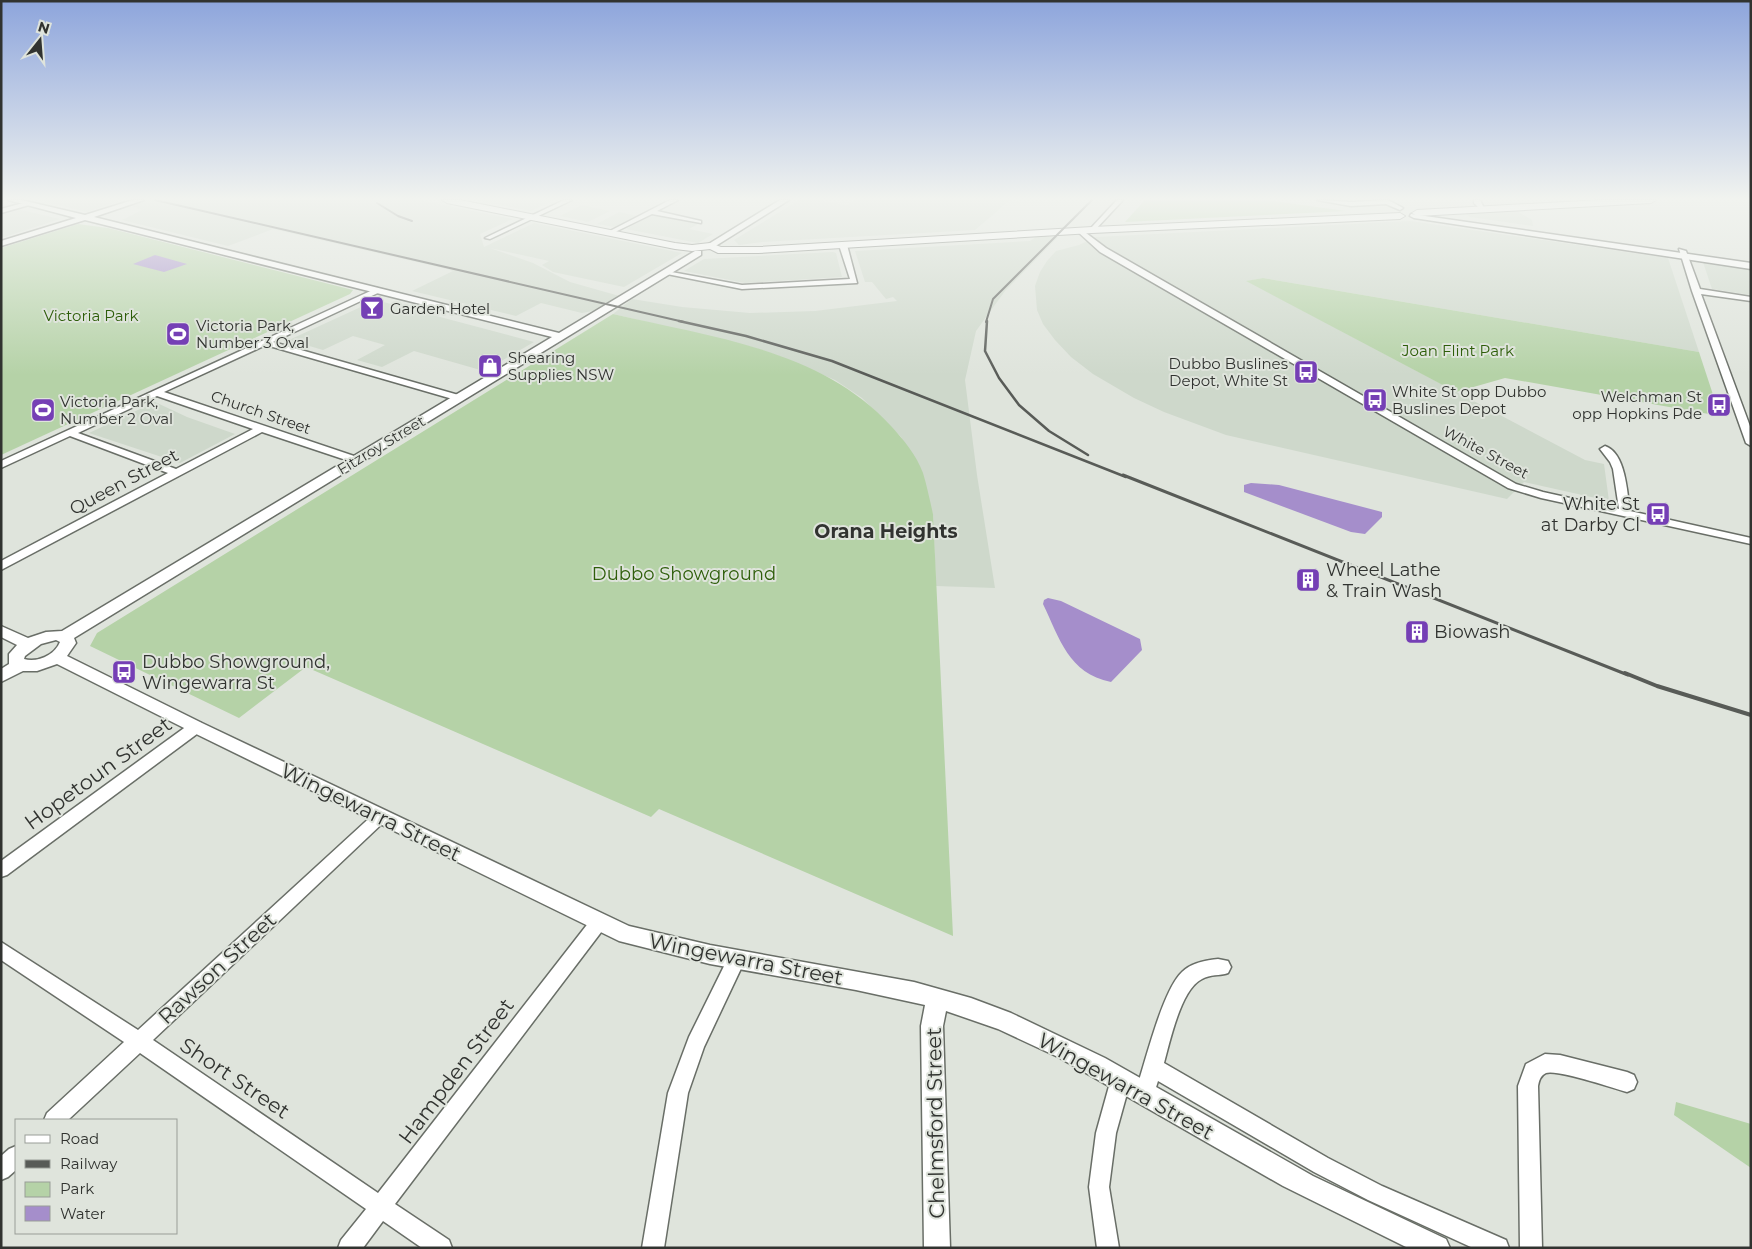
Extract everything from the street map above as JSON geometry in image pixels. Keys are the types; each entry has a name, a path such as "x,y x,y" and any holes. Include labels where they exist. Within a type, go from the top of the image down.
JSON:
{"street":[{"path":"251,258 561,336"},
{"name":"Fitzroy Street","path":"64,636 666,273 686,258"},
{"path":"666,273 742,287 854,281 847,258"},
{"name":"White Street","path":"1117,258 1499,479 1526,490 1625,514 1751,541"},
{"path":"1685,258 1750,440"},
{"path":"1707,258 1751,266"},
{"path":"1725,258 1751,261"},
{"path":"1,465 377,290"},
{"path":"1696,291 1751,299"},
{"path":"265,342 459,398"},
{"name":"Church Street","path":"157,393 356,460"},
{"name":"Queen Street","path":"1,566 262,428"},
{"path":"70,433 177,474"},
{"path":"1605,449 1615,461 1618,469 1625,514"},
{"path":"1,631 27,644"},
{"path":"1,676 20,665 33,666 56,657 68,643 64,636 51,636 27,644 17,654 16,662 20,665"},
{"name":"Wingewarra Street","path":"56,657 196,727 626,934 736,960 835,976 937,998 972,1008 1006,1022 1050,1042 1121,1079 1317,1191 1437,1248"},
{"name":"Hopetoun Street","path":"1,870 196,727"},
{"name":"Rawson Street","path":"55,1119 381,816"},
{"name":"Hampden Street","path":"349,1248 599,922"},
{"name":"Short Street","path":"1,950 139,1041 441,1248"},
{"path":"653,1248 678,1093 696,1044 736,960"},
{"path":"1145,1093 1178,992 1189,977 1207,968 1222,967"},
{"name":"Chelmsford Street","path":"937,998 932,1026 938,1248"},
{"path":"1531,1248 1528,1086 1533,1071 1545,1064 1560,1064 1627,1082"},
{"name":"Wingewarra Street","path":"1154,1068 1321,1165 1375,1193 1498,1248"},
{"path":"1108,1248 1099,1187 1106,1133 1121,1079"},
{"path":"1,1170 15,1157"}],"shaded area":[{"path":"400,258 519,258 570,282 623,297 603,309 582,313 541,303 516,316 412,291 453,271"},
{"path":"537,258 673,258 624,287 553,272 542,265 549,261"},
{"path":"837,258 842,277 745,283 684,271 704,259"},
{"path":"857,258 1037,258 1005,291 976,331 965,380 977,475 995,588 936,586 933,514 901,437 862,398 835,380 779,356 752,347 613,314 632,299 682,307 750,313 815,311 897,301 893,297 886,299 872,282 865,282"},
{"path":"1049,258 1668,258 1699,352 1263,278 1247,281 1585,460 1604,464 1609,501 1524,482 1507,499 1226,435 1164,412 1134,398 1093,374 1071,357 1043,324 1037,310 1035,286 1040,272"},
{"path":"1703,262 1751,269 1751,295 1712,289"},
{"path":"376,300 534,342 484,371 414,351 382,367 357,360 385,345 353,336 323,350 289,340"},
{"path":"155,402 187,417 235,434 180,463 89,433"}],"green space":[{"name":"Victoria Park","path":"1,258 228,258 353,290 350,294 1,455"},
{"name":"Joan Flint Park","path":"1263,278 1699,352 1720,416 1505,378 1456,392 1246,281"},
{"name":"Dubbo Showground","path":"613,314 725,339 798,363 832,379 863,400 891,426 917,460 923,473 933,514 953,936 659,809 651,817 306,667 239,718 90,646 97,633"},
{"path":"1676,1102 1751,1124 1751,1168 1674,1115"}],"water":[{"path":"147,258 167,258 187,264 164,272 133,264"},
{"path":"1251,483 1279,485 1382,512 1382,517 1365,534 1351,532 1244,492 1244,485"},
{"path":"1048,598 1061,601 1140,639 1142,650 1111,682 1096,678 1075,663 1067,653 1043,604 1044,600"}],"railway":[{"path":"408,258 684,322"},
{"path":"986,322 993,299 1034,258"},
{"path":"679,321 746,336 832,361 1126,477"},
{"path":"987,321 985,351 999,378 1019,405 1049,431 1088,455"},
{"path":"1123,475 1628,675"},
{"path":"1625,673 1657,686 1751,715"}],"place":[{"name":"Garden Hotel","path":"372,308"},
{"name":"Victoria Park, Number 3 Oval","path":"178,334"},
{"name":"Shearing Supplies NSW","path":"490,366"},
{"name":"Dubbo Buslines Depot, White St","path":"1306,372"},
{"name":"White St opp Dubbo Buslines Depot","path":"1375,400"},
{"name":"Welchman St opp Hopkins Pde","path":"1719,405"},
{"name":"Victoria Park, Number 2 Oval","path":"43,410"},
{"name":"White St at Darby Cl","path":"1658,514"},
{"name":"Wheel Lathe & Train Wash","path":"1308,580"},
{"name":"Biowash","path":"1417,632"},
{"name":"Dubbo Showground, Wingewarra St","path":"124,672"}],"district":[{"name":"Orana Heights","path":"886,531"}]}
